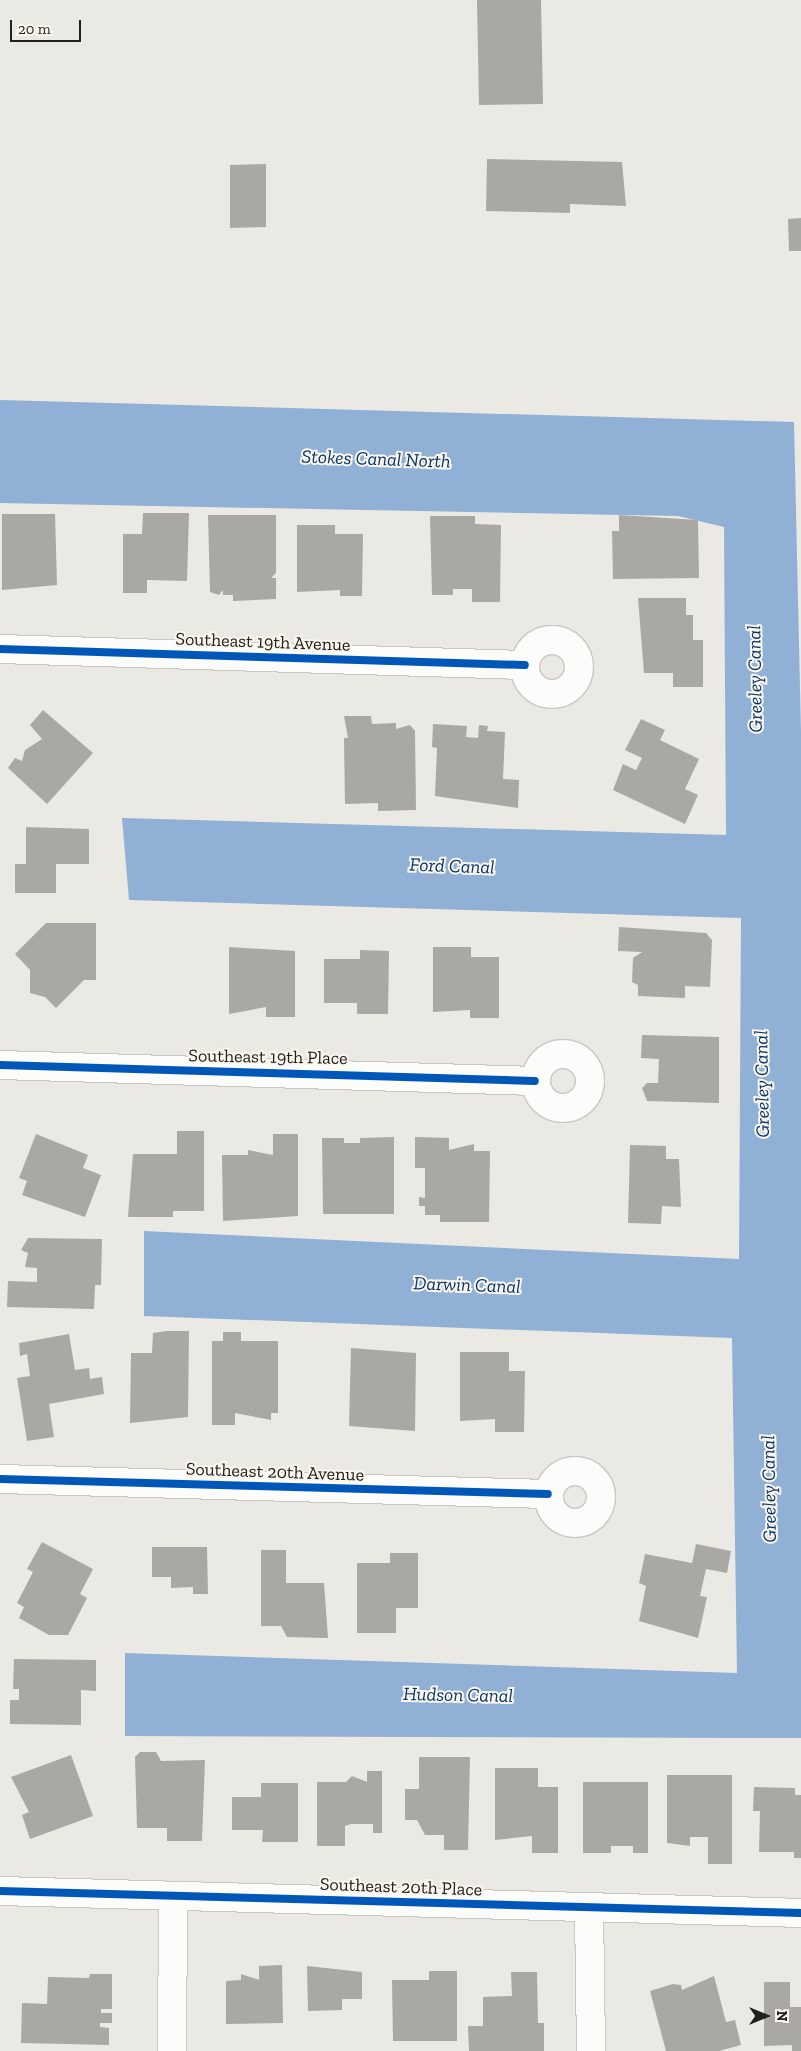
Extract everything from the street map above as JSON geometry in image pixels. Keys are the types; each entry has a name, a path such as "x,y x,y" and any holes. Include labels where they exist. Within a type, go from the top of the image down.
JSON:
{"street":[{"name":"Southeast 19th Avenue","path":"0,650 525,665"},
{"name":"Southeast 19th Place","path":"0,1065 536,1081"},
{"name":"Southeast 20th Avenue","path":"0,1479 548,1494"},
{"name":"Southeast 20th Place","path":"0,1891 801,1913"},
{"path":"172,2051 174,1896"},
{"path":"589,1907 592,2051"}],"water":[{"path":"0,400 794,422 801,732 801,1738 125,1736 125,1653 737,1673 732,1338 144,1316 144,1231 739,1259 741,918 129,900 122,818 726,835 724,527 678,516 0,503"}],"building":[{"path":"477,0 541,0 543,104 479,105"},
{"path":"487,159 622,162 626,206 570,204 570,213 486,211"},
{"path":"266,164 266,227 230,228 230,165"},
{"path":"801,218 801,251 789,251 788,219"},
{"path":"143,513 189,513 187,581 147,580 147,593 123,593 123,534 142,534"},
{"path":"2,514 55,514 57,585 2,590"},
{"path":"208,515 276,515 276,573 271,578 276,578 276,599 233,601 233,595 223,595 223,590 219,595 210,592"},
{"path":"619,515 698,520 699,578 613,579 612,531 619,531"},
{"path":"430,516 475,516 475,524 501,525 500,602 472,602 472,589 453,589 453,595 432,595"},
{"path":"297,525 335,525 335,534 363,534 362,596 340,596 340,590 297,592"},
{"path":"638,598 686,598 686,615 693,615 693,640 703,640 703,687 673,687 673,673 644,673"},
{"path":"43,710 93,753 47,804 8,768 15,758 22,761 25,750 42,739 30,725"},
{"path":"344,716 371,716 372,724 396,723 396,729 410,725 415,731 416,810 378,811 378,803 345,804 344,738 348,738"},
{"path":"641,719 665,730 660,740 699,759 685,789 698,795 685,824 613,790 623,764 636,770 642,758 625,750"},
{"path":"433,724 467,726 466,737 478,738 479,725 488,726 487,731 505,732 503,779 519,780 518,808 435,796 437,748 432,747"},
{"path":"26,827 89,829 89,864 56,864 56,893 15,893 15,864 26,864"},
{"path":"46,923 96,923 96,980 84,980 56,1008 45,997 30,993 30,970 15,954"},
{"path":"619,927 706,933 712,940 710,987 685,986 685,998 638,996 638,985 632,982 633,958 642,952 618,951"},
{"path":"229,947 295,951 295,1017 266,1017 266,1007 229,1014"},
{"path":"433,947 471,947 471,957 499,957 499,1018 470,1018 470,1010 433,1012"},
{"path":"360,950 389,951 388,1014 357,1014 357,1003 324,1003 324,959 360,959"},
{"path":"642,1035 719,1037 719,1103 647,1101 642,1088 647,1083 658,1083 659,1059 641,1058"},
{"path":"177,1131 204,1131 204,1211 173,1211 173,1217 128,1217 133,1154 177,1154"},
{"path":"36,1134 88,1155 83,1168 101,1175 85,1217 22,1195 27,1181 19,1178"},
{"path":"273,1134 298,1134 298,1216 223,1221 222,1155 248,1155 248,1150 273,1155"},
{"path":"394,1137 394,1214 323,1214 322,1138 344,1138 344,1143 360,1143 360,1138"},
{"path":"415,1137 449,1138 449,1150 474,1144 474,1151 490,1151 489,1222 440,1222 440,1215 425,1215 425,1206 419,1206 419,1197 425,1198 425,1168 415,1168"},
{"path":"630,1145 666,1146 666,1159 679,1159 681,1207 662,1206 661,1224 628,1223"},
{"path":"28,1238 102,1239 101,1285 95,1285 94,1309 7,1307 8,1281 37,1282 37,1268 25,1267 28,1253 21,1250"},
{"path":"189,1331 188,1417 130,1423 131,1353 152,1353 153,1333"},
{"path":"223,1332 241,1332 241,1341 278,1341 278,1413 271,1413 271,1420 235,1413 235,1425 212,1425 212,1341 223,1341"},
{"path":"69,1334 75,1370 89,1368 90,1379 102,1377 104,1394 49,1404 54,1437 27,1441 17,1378 30,1376 27,1354 20,1356 19,1343"},
{"path":"351,1348 416,1353 415,1431 349,1426"},
{"path":"460,1352 509,1352 509,1371 525,1371 524,1432 495,1432 495,1419 460,1421"},
{"path":"42,1542 93,1569 80,1594 87,1598 68,1635 49,1635 19,1618 24,1607 17,1603 33,1572 27,1569"},
{"path":"696,1544 731,1551 727,1573 706,1569 700,1596 707,1597 698,1638 639,1621 646,1586 639,1583 645,1554 692,1563"},
{"path":"152,1547 207,1547 208,1594 193,1594 193,1587 171,1588 171,1577 152,1577"},
{"path":"261,1550 286,1550 286,1583 324,1583 328,1638 287,1637 281,1626 261,1626"},
{"path":"390,1553 418,1553 418,1608 396,1608 396,1633 357,1633 357,1563 390,1563"},
{"path":"14,1659 96,1660 96,1691 81,1690 81,1725 10,1724 10,1700 19,1700 19,1689 13,1689"},
{"path":"140,1752 156,1752 161,1761 205,1760 202,1841 167,1841 167,1828 137,1828 135,1757"},
{"path":"71,1755 93,1816 30,1839 22,1815 29,1812 11,1777"},
{"path":"419,1757 470,1757 468,1850 444,1850 444,1835 425,1835 417,1820 405,1820 405,1789 419,1789"},
{"path":"495,1768 538,1768 538,1787 558,1787 558,1853 532,1853 532,1836 495,1840"},
{"path":"367,1771 382,1771 382,1833 373,1833 373,1824 351,1824 345,1826 345,1846 317,1846 317,1782 346,1782 352,1776 367,1782"},
{"path":"667,1775 732,1775 732,1864 708,1864 708,1837 690,1837 690,1846 667,1843"},
{"path":"583,1782 648,1782 648,1853 633,1853 633,1846 611,1846 611,1853 583,1853"},
{"path":"261,1783 298,1783 298,1842 262,1842 263,1830 232,1830 232,1797 261,1797"},
{"path":"754,1787 795,1788 795,1795 801,1795 801,1858 794,1858 794,1852 759,1852 760,1811 753,1811"},
{"path":"282,1965 283,2023 226,2024 226,1981 241,1980 241,1974 259,1980 259,1966"},
{"path":"307,1966 362,1972 362,1999 342,1999 342,2010 308,2011"},
{"path":"429,1971 457,1971 457,2041 393,2041 392,1980 429,1980"},
{"path":"511,1972 537,1972 538,2023 544,2023 544,2051 469,2051 468,2026 483,2026 483,1997 512,1996"},
{"path":"90,1974 112,1974 112,2009 101,2009 101,2013 112,2013 112,2023 100,2023 100,2027 109,2028 109,2045 21,2043 22,2003 47,2004 48,1977 89,1978"},
{"path":"714,1976 726,2022 735,2020 741,2045 719,2051 666,2051 650,1991 673,1984 681,1985 682,1990"},
{"path":"764,1982 790,1982 790,2007 801,2007 801,2051 792,2051 792,2045 764,2046"}],"cycle path":[{"path":"0,649 525,665"},
{"path":"0,1065 535,1081"},
{"path":"0,1479 548,1494"},
{"path":"0,1891 801,1913"}],"water label":[{"name":"Stokes Canal North","path":"376,459"},
{"name":"Greeley Canal","path":"755,679"},
{"name":"Ford Canal","path":"452,866"},
{"name":"Greeley Canal","path":"762,1084"},
{"name":"Darwin Canal","path":"467,1285"},
{"name":"Greeley Canal","path":"769,1489"},
{"name":"Hudson Canal","path":"458,1695"}]}
